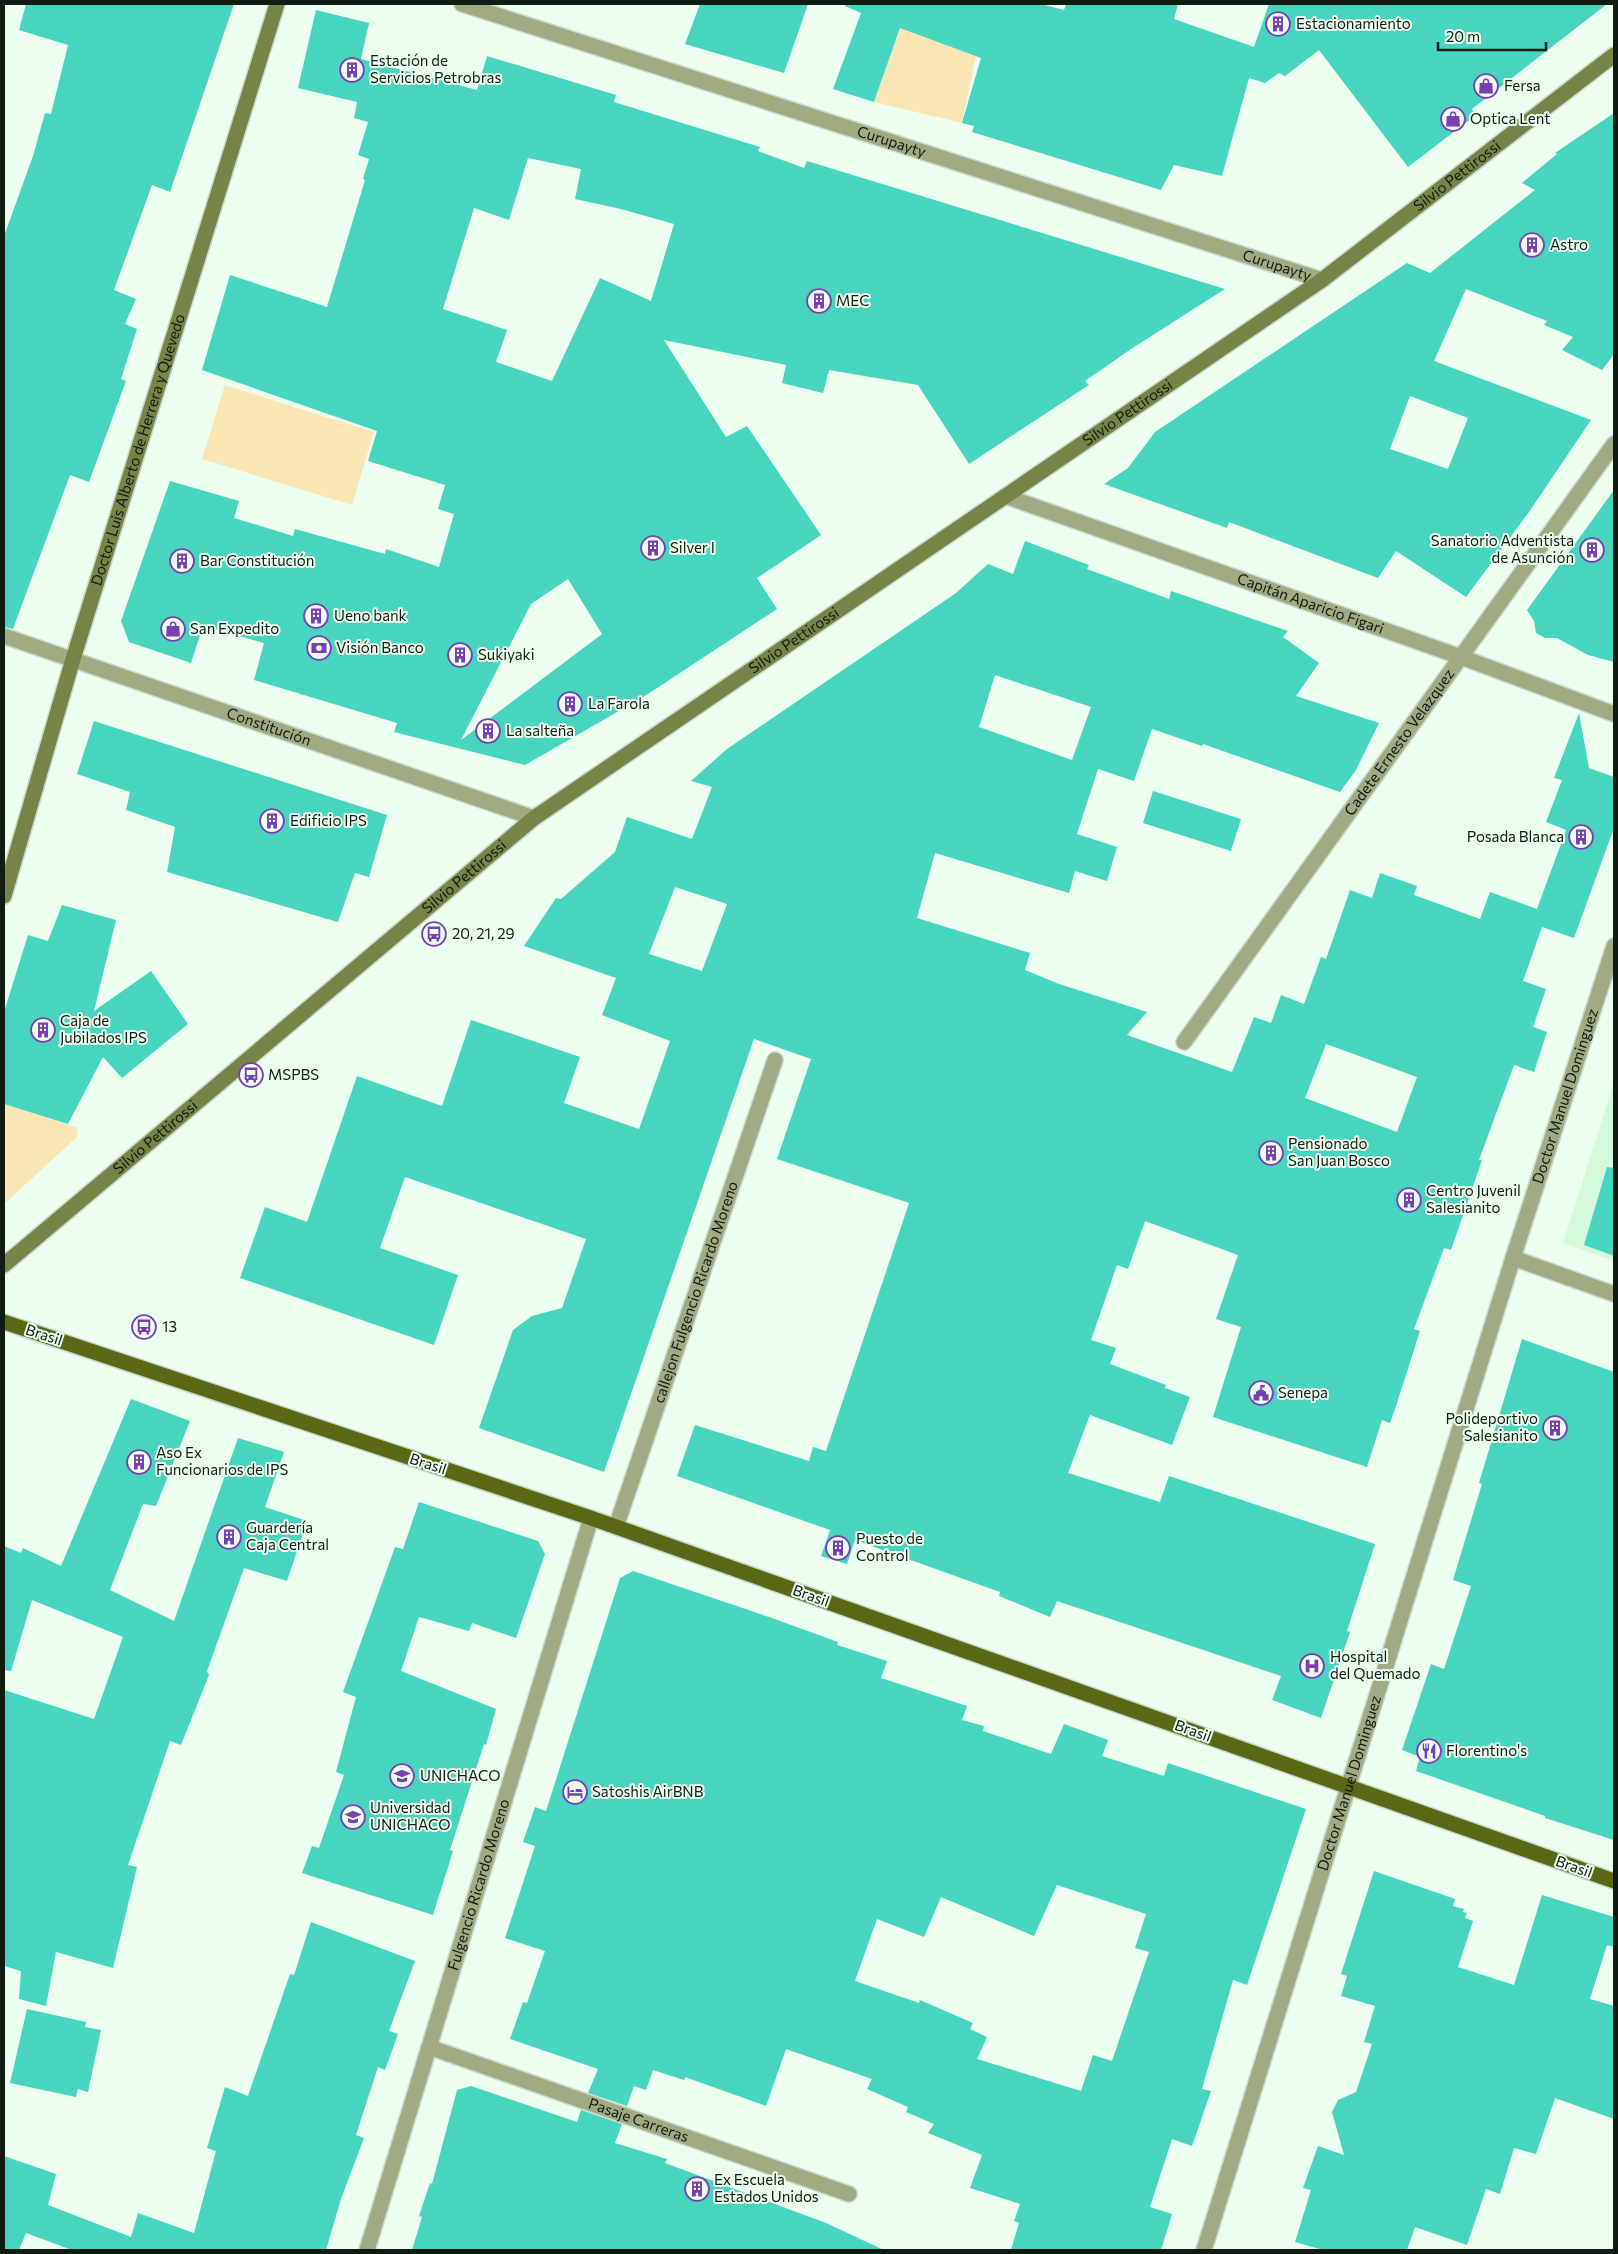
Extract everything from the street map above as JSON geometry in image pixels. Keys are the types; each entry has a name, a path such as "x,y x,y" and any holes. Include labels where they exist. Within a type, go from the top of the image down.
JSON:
{"main road":[{"name":"Doctor Luis Alberto de Herrera y Quevedo","path":"4,896 73,659 277,4"},
{"name":"Silvio Pettirossi","path":"4,1265 534,818 1322,280 1614,55"},
{"name":"Brasil","path":"4,1322 616,1526 1614,1881"}],"street":[{"name":"Curupayty","path":"462,4 1322,280"},
{"name":"Cadete Ernesto Velazquez","path":"1184,1042 1614,444"},
{"name":"Capitán Aparicio Figari","path":"1005,496 1461,657 1614,714"},
{"name":"Constitución","path":"4,636 534,818"},
{"name":"Doctor Manuel Dominguez","path":"1204,2250 1513,1258 1614,946"},
{"name":"callejon Fulgencio Ricardo Moreno","path":"616,1526 775,1060"},
{"path":"1513,1258 1614,1294"},
{"name":"Fulgencio Ricardo Moreno","path":"367,2250 591,1518"},
{"name":"Pasaje Carreras","path":"429,2047 849,2194"}],"shaded area":[{"path":"909,4 922,4 913,32 976,56 962,123 874,102"},
{"path":"225,385 374,432 352,505 202,459"},
{"path":"1614,1082 1614,1261 1563,1243"},
{"path":"4,1104 76,1127 78,1132 77,1137 4,1204"}],"building":[{"path":"26,4 234,4 170,192 152,185 114,290 136,299 125,324 137,329 121,379 126,381 89,482 70,475 13,629 4,627 4,236 33,156 45,113 51,114 68,45 19,30"},
{"path":"700,4 808,4 784,73 685,44"},
{"path":"845,4 1041,4 1064,10 1066,4 1178,4 1174,19 1254,47 1269,4 1607,4 1472,109 1476,115 1408,167 1319,50 1285,76 1279,73 1265,83 1249,78 1222,176 1174,165 1161,190 972,132 974,126 962,123 981,58 900,28 874,102 833,89 861,13 845,6"},
{"path":"316,10 369,23 361,59 477,90 487,56 616,95 614,102 760,147 758,151 804,168 807,161 1225,289 1131,349 1085,381 1089,385 969,464 918,385 829,370 823,393 782,383 786,365 664,340 726,437 747,426 821,535 757,578 777,609 645,696 525,765 394,732 397,723 254,680 264,643 203,626 191,663 129,642 121,621 170,481 239,501 234,518 293,536 295,529 385,554 386,549 439,567 454,514 438,509 445,485 368,461 377,431 202,370 230,275 327,307 365,180 363,179 369,159 358,155 368,122 354,118 357,102 298,88","holes":["528,158 581,169 575,199 621,209 674,224 651,301 600,278 552,381 496,362 507,330 443,309 474,208 509,220","568,579 602,634 461,740 531,604"]},
{"path":"1614,113 1614,354 1602,370 1562,350 1573,337 1544,325 1547,321 1466,289 1434,361 1591,420 1529,512 1466,597 1396,551 1378,578 1229,522 1227,528 1104,484 1128,468 1155,432 1407,263 1430,273 1535,190 1522,183 1557,154 1555,153","holes":["1410,396 1468,418 1448,469 1390,449"]},
{"name":"Sanatorio Adventista de Asunción","path":"1614,490 1614,662 1588,655 1557,638 1545,638 1536,633 1534,621 1527,610"},
{"path":"1025,541 1089,565 1087,569 1169,599 1171,591 1288,631 1283,637 1319,663 1296,696 1379,723 1356,770 1340,792 1203,744 1202,746 1152,729 1134,781 1098,769 1077,834 1117,847 1107,881 1075,871 1069,893 935,853 917,918 1030,953 1025,970 1059,984 1147,1012 1127,1035 1232,1072 1254,1017 1271,1023 1281,995 1304,1004 1321,957 1326,959 1350,890 1372,898 1380,873 1417,886 1414,895 1480,919 1490,892 1537,909 1566,830 1546,822 1562,780 1554,778 1579,713 1589,768 1614,777 1614,828 1574,938 1542,927 1523,981 1546,989 1533,1027 1547,1032 1534,1072 1514,1065 1479,1160 1482,1160 1451,1250 1444,1248 1414,1329 1420,1331 1390,1423 1382,1420 1367,1467 1213,1417 1241,1327 1216,1319 1238,1255 1145,1221 1128,1269 1117,1265 1091,1340 1116,1348 1110,1364 1166,1385 1165,1388 1190,1397 1172,1445 1090,1415 1068,1473 1160,1502 1169,1476 1375,1544 1347,1631 1350,1632 1321,1718 1272,1700 1281,1676 1057,1601 1050,1617 999,1596 1000,1592 855,1540 847,1564 821,1556 830,1530 677,1476 695,1425 809,1461 813,1447 826,1451 909,1203 777,1159 811,1059 754,1039 604,1472 479,1428 513,1330 532,1316 562,1308 586,1239 405,1177 380,1248 458,1275 434,1345 240,1278 265,1207 307,1222 357,1076 442,1106 471,1020 580,1057 564,1103 639,1129 670,1041 602,1015 616,978 524,946 556,898 561,899 615,852 627,817 692,839 712,787 691,781 727,749 956,593 988,564 1013,574","holes":["995,675 1091,707 1072,760 979,727","675,887 727,904 702,971 649,954","1326,1044 1417,1077 1397,1132 1305,1098"]},
{"name":"Edificio IPS","path":"94,721 387,815 369,877 355,873 338,922 167,872 175,827 126,810 130,792 77,774"},
{"path":"1153,791 1241,819 1231,851 1143,823"},
{"path":"62,905 116,920 94,1011 151,971 188,1024 122,1078 103,1057 68,1124 4,1104 4,1012 28,935 48,941"},
{"path":"1607,1167 1614,1168 1614,1256 1584,1245"},
{"path":"1522,1339 1614,1372 1614,1840 1545,1818 1545,1816 1416,1771 1420,1757 1402,1750 1431,1664 1444,1669 1471,1586 1453,1580 1482,1484 1479,1483"},
{"path":"131,1399 190,1421 156,1506 143,1504 110,1590 174,1621 238,1438 284,1452 265,1507 307,1521 287,1581 244,1568 207,1671 209,1675 181,1745 170,1741 128,1865 137,1867 113,1968 56,1952 46,2006 19,1999 21,1971 4,1966 4,1690 94,1719 123,1637 32,1600 11,1671 4,1670 4,1546 21,1553 23,1548 61,1566"},
{"path":"419,1502 538,1541 545,1554 516,1638 472,1623 469,1631 419,1617 401,1671 496,1709 486,1745 484,1744 450,1850 453,1851 433,1915 302,1873 312,1846 319,1848 344,1775 336,1772 356,1697 343,1692 395,1547 403,1549"},
{"path":"633,1571 769,1617 838,1642 837,1645 887,1661 881,1678 967,1706 962,1720 984,1726 983,1731 1051,1754 1064,1724 1108,1740 1102,1756 1164,1776 1168,1763 1306,1809 1247,1985 1233,1980 1202,2089 1211,2091 1192,2146 1172,2139 1150,2207 1172,2214 1161,2250 1011,2250 1019,2223 1014,2221 1020,2204 970,2188 982,2155 928,2133 934,2124 906,2112 908,2107 867,2089 872,2079 786,2049 766,2106 685,2077 684,2080 653,2070 646,2090 634,2086 627,2106 588,2093 598,2069 510,2039 523,2002 527,2003 545,1951 505,1938 535,1846 523,1842 535,1807 546,1811 620,1578","holes":["1057,1885 1146,1914 1135,1948 1149,1952 1112,2061 1093,2055 1081,2091 977,2059 987,2037 970,2029 973,2023 920,2000 919,2003 855,1981 877,1919 924,1937 941,1897 1034,1936"]},
{"path":"1374,1871 1455,1899 1453,1906 1464,1909 1463,1912 1467,1913 1465,1918 1473,1921 1458,1967 1514,1985 1542,1895 1614,1917 1614,1947 1607,1945 1590,1999 1614,2006 1614,2119 1555,2098 1536,2154 1514,2148 1500,2194 1486,2189 1467,2245 1415,2227 1407,2250 1323,2250 1295,2242 1311,2190 1303,2188 1318,2146 1344,2155 1332,2112 1338,2100 1356,2092 1372,2044 1364,2042 1375,2006 1341,1996 1347,1976 1341,1974"},
{"path":"311,1922 415,1961 389,2031 398,2034 385,2070 378,2067 356,2135 364,2138 341,2199 326,2250 72,2250 26,2233 19,2250 4,2250 4,2156 56,2174 48,2205 131,2237 138,2213 194,2233 216,2151 207,2148 225,2087 248,2096 290,1974 294,1975"},
{"path":"27,2009 86,2022 85,2027 101,2030 88,2092 78,2089 76,2097 10,2083"},
{"path":"471,2086 577,2122 581,2110 622,2124 615,2143 667,2159 665,2163 826,2223 884,2250 412,2250 422,2217 419,2216 430,2183 432,2184 457,2090"}],"place":[{"name":"Estacionamiento","path":"1278,24"},
{"name":"Estación de Servicios Petrobras","path":"352,70"},
{"name":"Fersa","path":"1486,86"},
{"name":"Optica Lent","path":"1453,119"},
{"name":"Astro","path":"1532,245"},
{"name":"MEC","path":"819,301"},
{"name":"Silver I","path":"653,548"},
{"name":"Sanatorio Adventista de Asunción","path":"1592,550"},
{"name":"Bar Constitución","path":"182,561"},
{"name":"Ueno bank","path":"316,616"},
{"name":"San Expedito","path":"173,629"},
{"name":"Visión Banco","path":"319,648"},
{"name":"Sukiyaki","path":"460,655"},
{"name":"La Farola","path":"570,704"},
{"name":"La salteña","path":"488,731"},
{"name":"Edificio IPS","path":"272,821"},
{"name":"Posada Blanca","path":"1581,837"},
{"name":"20, 21, 29","path":"434,934"},
{"name":"Caja de Jubilados IPS","path":"43,1030"},
{"name":"MSPBS","path":"251,1075"},
{"name":"Pensionado San Juan Bosco","path":"1271,1153"},
{"name":"Centro Juvenil Salesianito","path":"1409,1200"},
{"name":"13","path":"144,1327"},
{"name":"Senepa","path":"1261,1393"},
{"name":"Polideportivo Salesianito","path":"1555,1428"},
{"name":"Aso Ex Funcionarios de IPS","path":"139,1462"},
{"name":"Guardería Caja Central","path":"229,1537"},
{"name":"Puesto de Control","path":"838,1548"},
{"name":"Hospital del Quemado","path":"1312,1666"},
{"name":"Florentino's","path":"1429,1751"},
{"name":"UNICHACO","path":"402,1776"},
{"name":"Satoshis AirBNB","path":"575,1792"},
{"name":"Universidad UNICHACO","path":"353,1817"},
{"name":"Ex Escuela Estados Unidos","path":"697,2189"}]}
